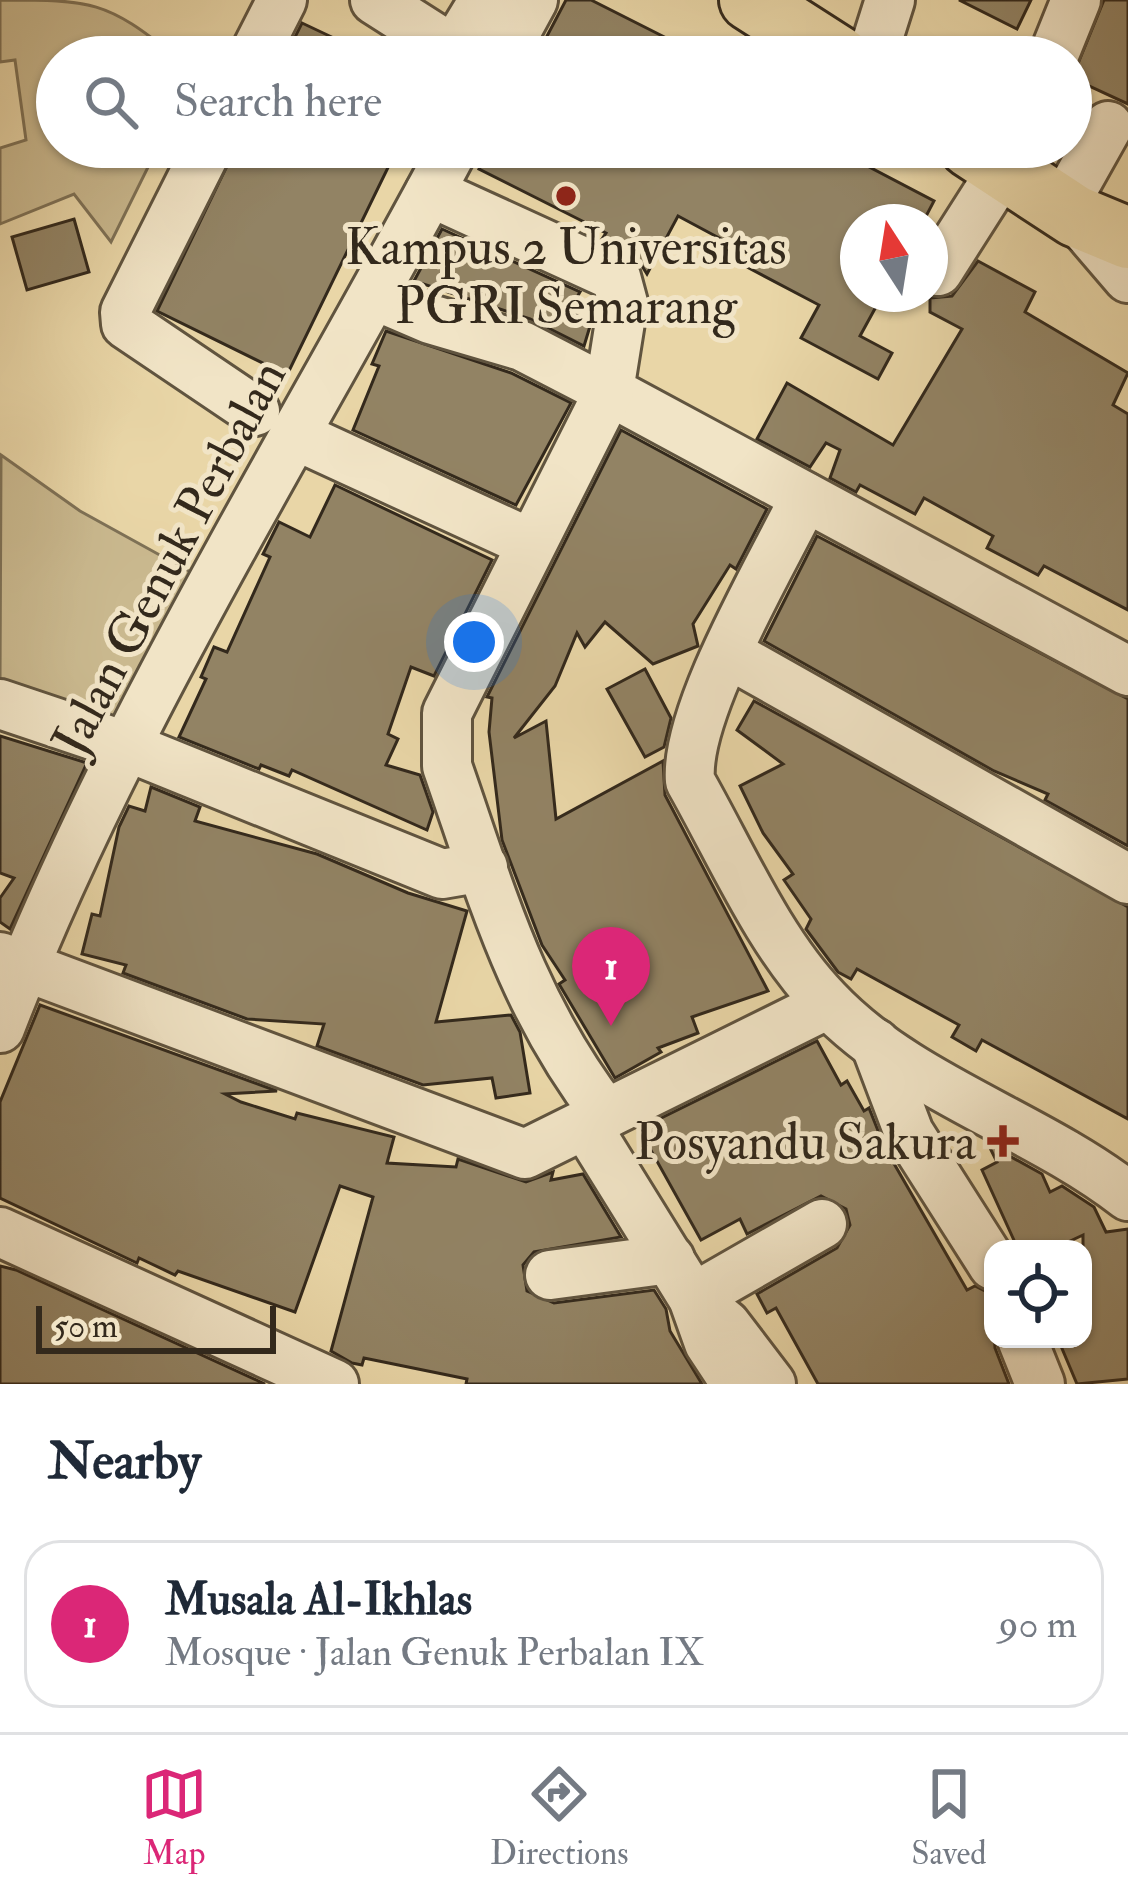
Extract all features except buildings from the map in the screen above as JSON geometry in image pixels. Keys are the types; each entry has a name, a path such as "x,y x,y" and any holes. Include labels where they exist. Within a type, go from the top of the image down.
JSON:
{"main road":[{"path":"750,0 806,36"},
{"path":"1015,168 1088,221"}],"street":[{"path":"264,36 282,0"},
{"path":"375,0 431,36"},
{"path":"462,36 484,0"},
{"path":"513,36 533,0"},
{"path":"879,36 890,0"},
{"path":"1061,36 1076,0"},
{"path":"1108,126 1088,221 1128,278"},
{"path":"197,168 125,311 126,324 255,411"},
{"name":"Jalan Genuk Perbalan","path":"0,1028 12,961 443,168"},
{"path":"948,251 990,168"},
{"path":"430,192 616,277 623,303 609,391 530,543 445,724 447,766 470,870 520,977 597,1120 700,1287 771,1384"},
{"path":"374,295 430,319 522,346 1128,671"},
{"path":"297,436 530,543"},
{"path":"805,497 700,715 687,755 690,781 802,973 828,1004 875,1043 1128,1196"},
{"path":"729,654 1128,879"},
{"path":"0,704 470,870"},
{"path":"12,961 515,1151 535,1152 828,1004"},
{"path":"875,1043 909,1133 984,1251"},
{"path":"550,1276 700,1287 822,1224"},
{"path":"0,1232 334,1384"},
{"path":"700,1287 709,1342 736,1384"},
{"path":"700,1287 784,1384"},
{"path":"1026,1348 1040,1384"}],"shaded area":[{"path":"0,0 96,7 148,36 36,36 36,168 148,168 111,242 74,194 0,224 0,148 26,140 15,60 0,62"},
{"path":"1,455 80,511 196,575 115,729 0,682"}],"place":[{"name":"Kampus 2 Universitas PGRI Semarang","path":"566,196"},
{"name":"Musala Al-Ikhlas","path":"611,1026"},
{"name":"Posyandu Sakura","path":"1003,1141"}]}
